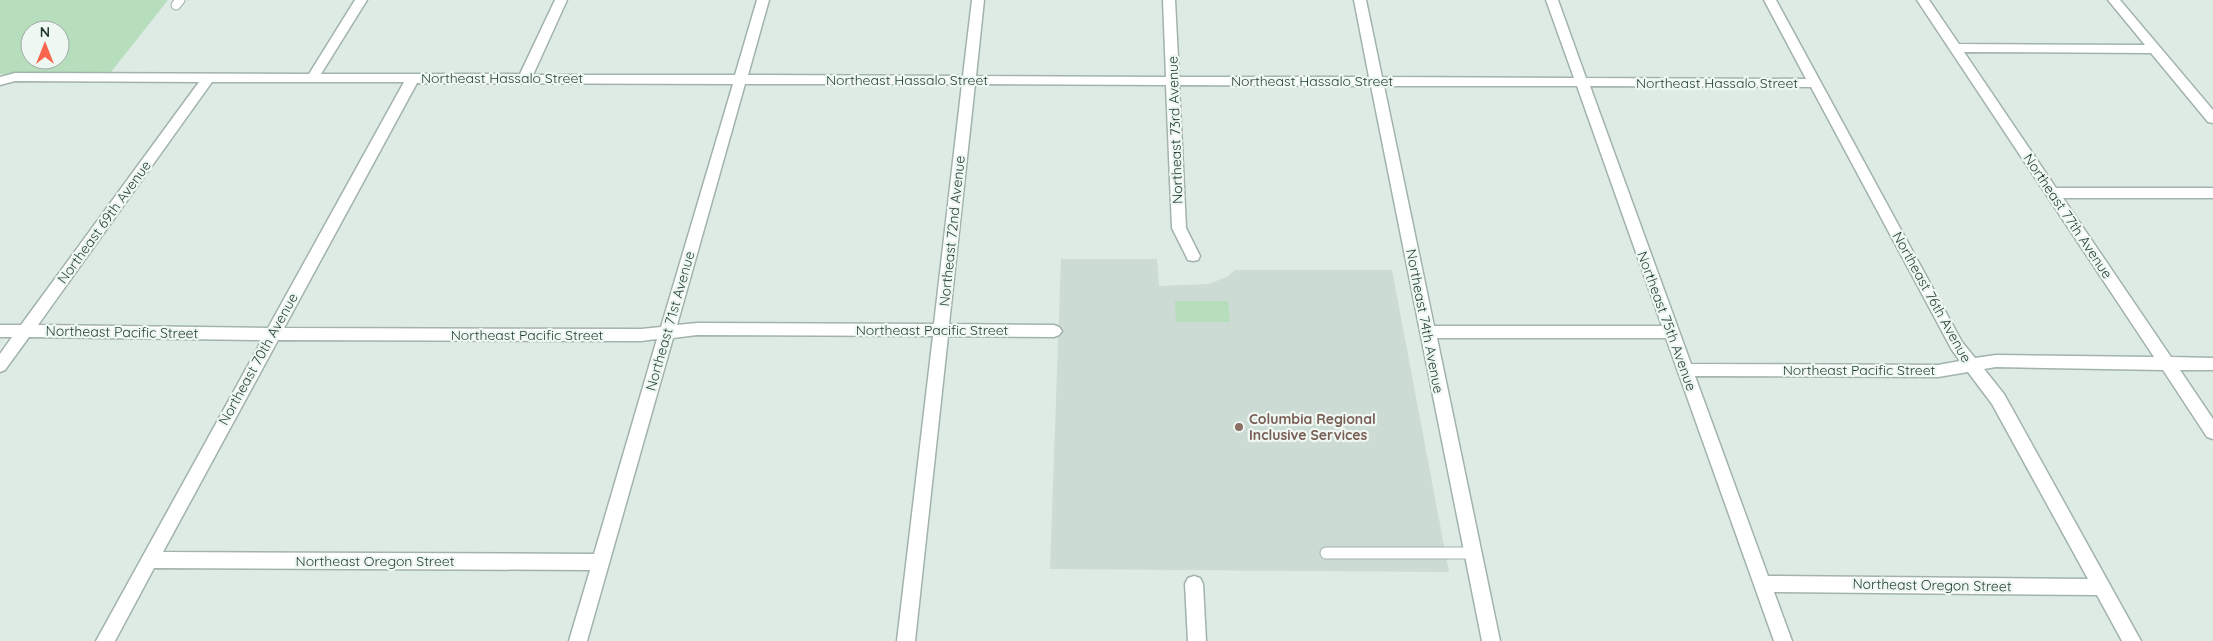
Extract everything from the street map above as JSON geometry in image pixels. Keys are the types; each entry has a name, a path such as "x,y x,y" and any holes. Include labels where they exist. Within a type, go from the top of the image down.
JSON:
{"street":[{"path":"313,77 361,0"},
{"path":"525,78 561,0"},
{"name":"Northeast 71st Avenue","path":"578,641 763,0"},
{"name":"Northeast 72nd Avenue","path":"906,641 978,0"},
{"name":"Northeast 73rd Avenue","path":"1169,0 1179,228 1193,256"},
{"name":"Northeast 74th Avenue","path":"1360,0 1491,641"},
{"name":"Northeast 75th Avenue","path":"1552,0 1783,641"},
{"name":"Northeast 76th Avenue","path":"1770,0 1958,346 1998,399 2132,641"},
{"name":"Northeast 77th Avenue","path":"1923,0 2213,432"},
{"path":"2114,0 2212,116"},
{"path":"1956,48 2154,49"},
{"name":"Northeast Hassalo Street","path":"0,81 15,77 313,77 1815,83"},
{"name":"Northeast 69th Avenue","path":"0,366 209,77"},
{"name":"Northeast 70th Avenue","path":"105,641 413,78"},
{"path":"2052,192 2213,193"},
{"name":"Northeast Pacific Street","path":"0,330 272,334 641,335 697,329 1054,330"},
{"path":"1428,332 1671,332"},
{"name":"Northeast Pacific Street","path":"1685,370 1938,371 1996,361 2213,364"},
{"name":"Northeast Oregon Street","path":"149,560 601,562"},
{"path":"1194,584 1197,641"},
{"name":"Northeast Oregon Street","path":"1762,584 2102,587"}],"lane":[{"path":"1326,553 1473,553"}],"shaded area":[{"name":"Columbia Regional Inclusive Services","path":"1061,259 1157,259 1159,286 1208,284 1227,277 1235,270 1392,270 1449,572 1050,569"}],"green space":[{"path":"0,0 168,0 111,72 0,74"},
{"path":"1175,301 1228,301 1230,322 1176,322"}],"place":[{"name":"Columbia Regional Inclusive Services","path":"1239,427"}]}
